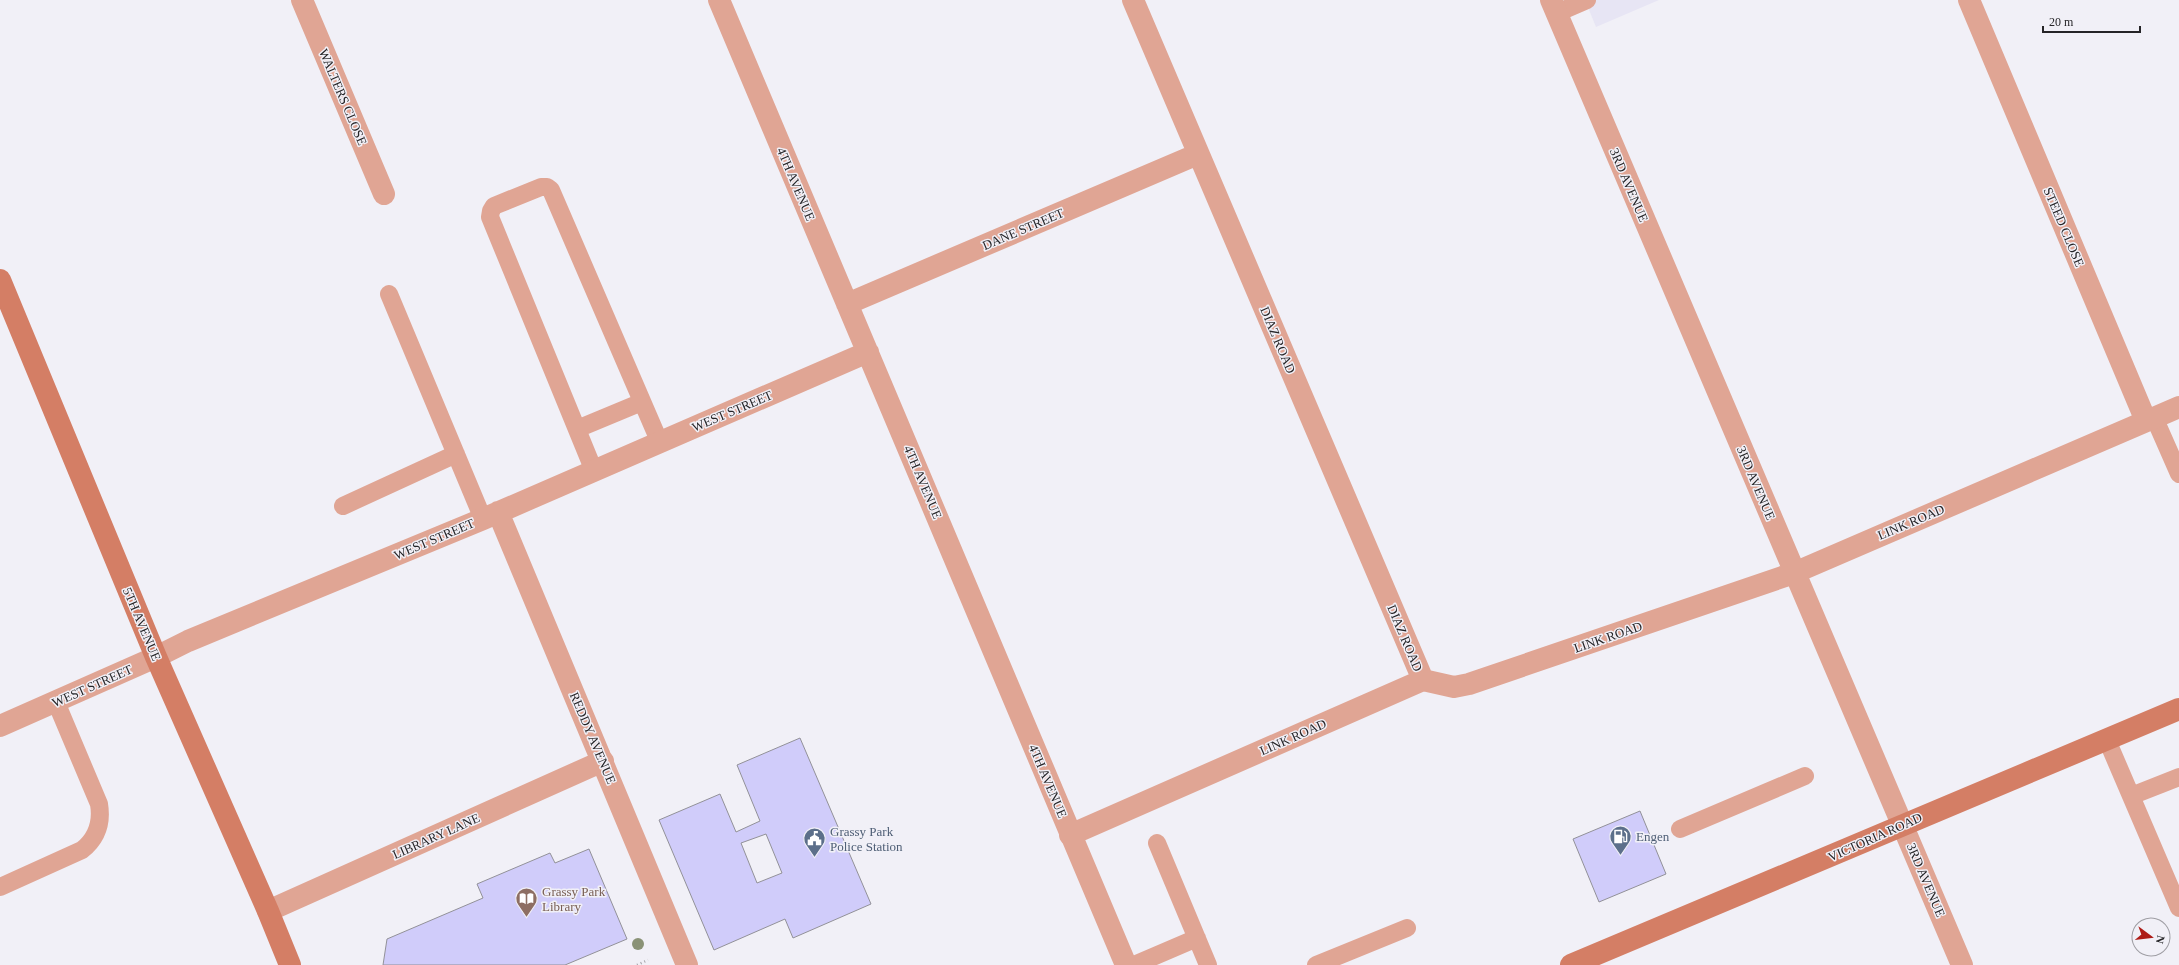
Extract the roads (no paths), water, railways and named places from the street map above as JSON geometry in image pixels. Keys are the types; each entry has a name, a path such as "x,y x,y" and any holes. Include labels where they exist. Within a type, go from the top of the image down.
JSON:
{"main road":[{"name":"5TH AVENUE","path":"0,280 156,657 290,965"},
{"name":"VICTORIA ROAD","path":"1571,965 2179,709"}],"street":[{"name":"WALTERS CLOSE","path":"302,0 384,194"},
{"name":"4TH AVENUE","path":"718,0 1126,965"},
{"name":"DIAZ ROAD","path":"1133,0 1423,680"},
{"name":"STEED CLOSE","path":"1969,0 2150,419"},
{"name":"3RD AVENUE","path":"1554,7 1962,965"},
{"name":"DANE STREET","path":"847,304 1198,154"},
{"name":"WEST STREET","path":"0,726 156,657 188,641 660,443 868,352"},
{"path":"2150,419 2179,407"},
{"name":"LINK ROAD","path":"1070,835 1423,680 1454,687 1469,684 1794,573 2150,419"},
{"name":"REDDY AVENUE","path":"490,515 603,761 687,965"},
{"name":"LIBRARY LANE","path":"268,912 603,761"}],"lane":[{"path":"1554,7 1587,0"},
{"path":"594,471 490,217 491,210 494,206 541,187 547,187 551,190 660,443"},
{"path":"389,294 456,454 490,515"},
{"path":"577,429 642,402"},
{"path":"2150,419 2177,464"},
{"path":"343,506 456,454"},
{"path":"0,887 82,850 90,844 98,828 101,817 99,804 56,702"},
{"path":"2107,740 2179,908"},
{"path":"1680,829 1805,776"},
{"path":"2131,796 2179,777"},
{"path":"1157,843 1208,965"},
{"path":"1316,965 1407,928"},
{"path":"1134,965 1197,938"}],"place":[{"name":"Engen","path":"1621,856"},
{"name":"Grassy Park Police Station","path":"814,858"},
{"name":"Grassy Park Library","path":"527,918"}]}
